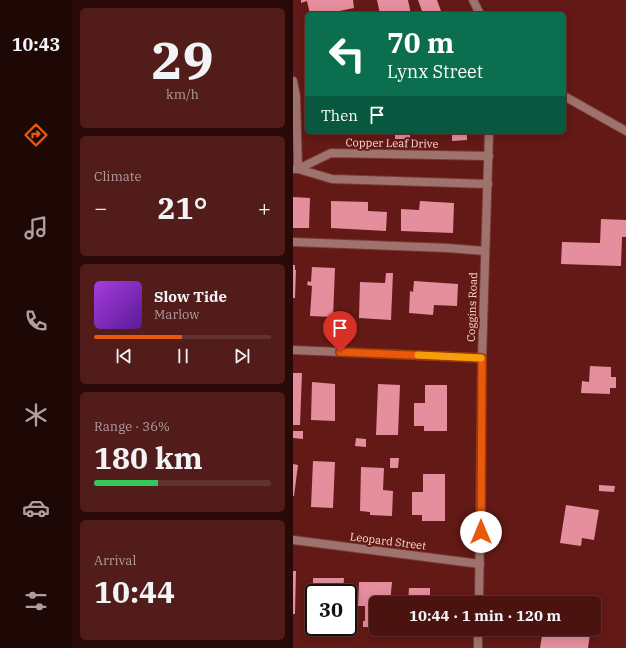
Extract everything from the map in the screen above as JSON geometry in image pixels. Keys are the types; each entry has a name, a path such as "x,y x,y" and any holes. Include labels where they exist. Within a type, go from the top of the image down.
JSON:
{"street":[{"path":"473,0 479,12"},
{"path":"293,81 296,96 295,169 332,179 488,184"},
{"path":"566,97 626,131"},
{"name":"Coggins Road","path":"479,596 482,358 489,134"},
{"name":"Copper Leaf Drive","path":"295,169 331,153 489,156"},
{"path":"293,242 448,248 485,251"},
{"path":"293,350 482,358"},
{"name":"Leopard Street","path":"293,540 480,564"},
{"path":"478,636 478,648"}],"building":[{"path":"301,0 353,0 354,8 335,12 310,12 307,1 301,3"},
{"path":"377,0 408,0 411,12 380,12"},
{"path":"418,0 437,0 441,11 422,12"},
{"path":"395,134 410,134 410,139 395,139"},
{"path":"452,134 467,134 467,140 452,141"},
{"path":"293,197 310,198 309,228 293,228"},
{"path":"331,201 368,202 368,211 387,212 386,231 331,228"},
{"path":"420,201 454,203 453,233 401,231 401,209 419,210"},
{"path":"601,219 626,220 626,237 622,237 621,266 561,264 562,242 600,243"},
{"path":"293,265 295,265 296,270 295,298 293,298"},
{"path":"312,267 335,268 333,317 310,316 312,286 307,285 308,281 311,282"},
{"path":"386,273 393,273 391,320 359,318 360,282 385,283"},
{"path":"414,281 458,284 457,306 434,305 433,315 409,313 410,291 413,292"},
{"path":"590,366 611,367 611,377 616,377 616,388 610,388 610,394 581,393 582,381 589,382"},
{"path":"293,373 302,373 300,425 293,425"},
{"path":"312,382 335,384 335,421 311,420"},
{"path":"378,384 400,385 398,435 376,435"},
{"path":"425,385 447,385 447,431 424,431 424,426 414,426 414,403 425,403"},
{"path":"293,431 303,431 303,439 293,438"},
{"path":"356,438 366,439 366,447 355,446"},
{"path":"390,458 399,458 398,468 390,468"},
{"path":"313,461 335,462 333,508 311,507"},
{"path":"293,464 298,465 294,496 293,496"},
{"path":"361,467 384,468 383,490 393,491 392,516 370,515 370,512 360,511"},
{"path":"423,474 445,474 445,521 422,521 422,515 412,515 412,492 423,492"},
{"path":"599,485 615,486 614,492 599,491"},
{"path":"566,505 599,510 594,540 582,538 581,546 560,543"},
{"path":"293,571 296,571 295,614 293,614"},
{"path":"313,578 344,578 344,584 313,584"},
{"path":"359,582 392,582 391,596 369,596 369,627 363,627 363,621 365,621 365,606 358,606"},
{"path":"409,588 430,588 430,596 408,596"},
{"path":"542,636 590,636 588,648 540,648"}],"slow traffic":[{"path":"418,355 481,358"}],"route":[{"path":"340,352 482,358 481,532"}]}
